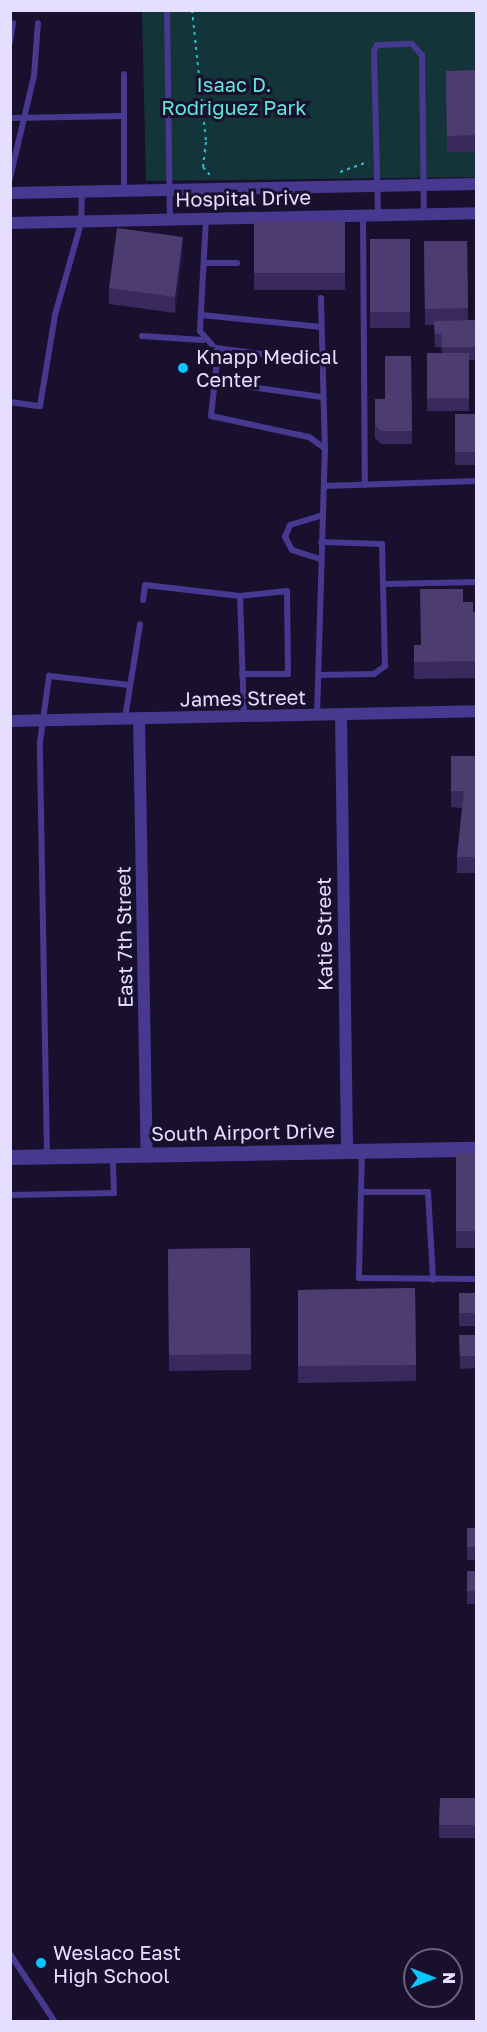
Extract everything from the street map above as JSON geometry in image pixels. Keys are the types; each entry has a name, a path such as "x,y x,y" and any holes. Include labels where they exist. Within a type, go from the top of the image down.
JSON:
{"street":[{"name":"Hospital Drive","path":"10,193 477,184"},
{"name":"Hospital Drive","path":"10,223 477,213"},
{"name":"James Street","path":"10,721 341,716 477,711"},
{"name":"Katie Street","path":"341,716 354,1151"},
{"name":"East 7th Street","path":"139,718 147,1155"},
{"name":"South Airport Drive","path":"10,1157 477,1149"}],"lane":[{"path":"167,10 170,220"},
{"path":"10,42 12,23"},
{"path":"10,178 24,118 38,23"},
{"path":"378,215 374,51 377,45 420,46 424,214"},
{"path":"124,74 124,191"},
{"path":"10,118 124,116"},
{"path":"10,402 40,406 55,315 81,223 82,192"},
{"path":"363,215 365,484"},
{"path":"203,340 201,315 206,219"},
{"path":"204,263 237,263"},
{"path":"317,716 324,486 321,298"},
{"path":"201,315 321,327"},
{"path":"142,336 203,340 216,348 322,362"},
{"path":"216,348 211,416 217,420 309,437 323,447"},
{"path":"215,382 322,397"},
{"path":"324,486 477,481"},
{"path":"320,559 289,549 285,537 290,525 322,515"},
{"path":"319,675 381,673 385,584 382,544 321,542"},
{"path":"385,584 477,582"},
{"path":"143,600 146,585 240,596 287,591 288,674 242,674"},
{"path":"240,596 244,717"},
{"path":"124,719 140,624"},
{"path":"47,1156 43,720 49,676 129,685"},
{"path":"354,1151 361,1192 359,1278 477,1279"},
{"path":"10,1194 114,1193 113,1156"},
{"path":"361,1192 428,1192 433,1280"},
{"path":"10,1954 55,2022"}],"path":[{"path":"192,10 206,142 203,167 219,178"},
{"path":"334,174 377,162"}],"green space":[{"name":"Isaac D. Rodriguez Park","path":"142,11 476,11 476,177 146,181"}],"building":[{"path":"477,70 477,135 447,136 446,71"},
{"path":"254,221 345,221 345,273 254,273"},
{"path":"117,228 183,237 175,297 109,288"},
{"path":"370,239 410,239 410,312 370,312"},
{"path":"424,241 467,241 468,308 425,309"},
{"path":"477,320 477,347 442,347 441,334 435,334 434,321"},
{"path":"427,353 469,353 469,398 427,398"},
{"path":"385,356 411,356 412,431 381,431 375,425 375,399 385,399"},
{"path":"455,414 477,414 477,452 455,452"},
{"path":"420,589 463,589 463,602 473,602 473,612 477,612 477,661 414,662 414,645 421,645"},
{"path":"451,756 477,756 477,857 457,857 464,791 451,791"},
{"path":"456,1153 477,1153 477,1231 456,1231"},
{"path":"250,1248 251,1354 169,1355 168,1249"},
{"path":"415,1288 416,1365 298,1366 298,1290"},
{"path":"459,1293 477,1293 477,1313 459,1313"},
{"path":"459,1335 477,1335 477,1356 460,1356"},
{"path":"467,1528 477,1528 477,1547 467,1547"},
{"path":"467,1571 477,1571 477,1591 467,1591"},
{"path":"440,1798 477,1798 477,1825 439,1825"}],"place":[{"name":"Knapp Medical Center","path":"183,368"},
{"name":"Weslaco East High School","path":"41,1963"}]}
